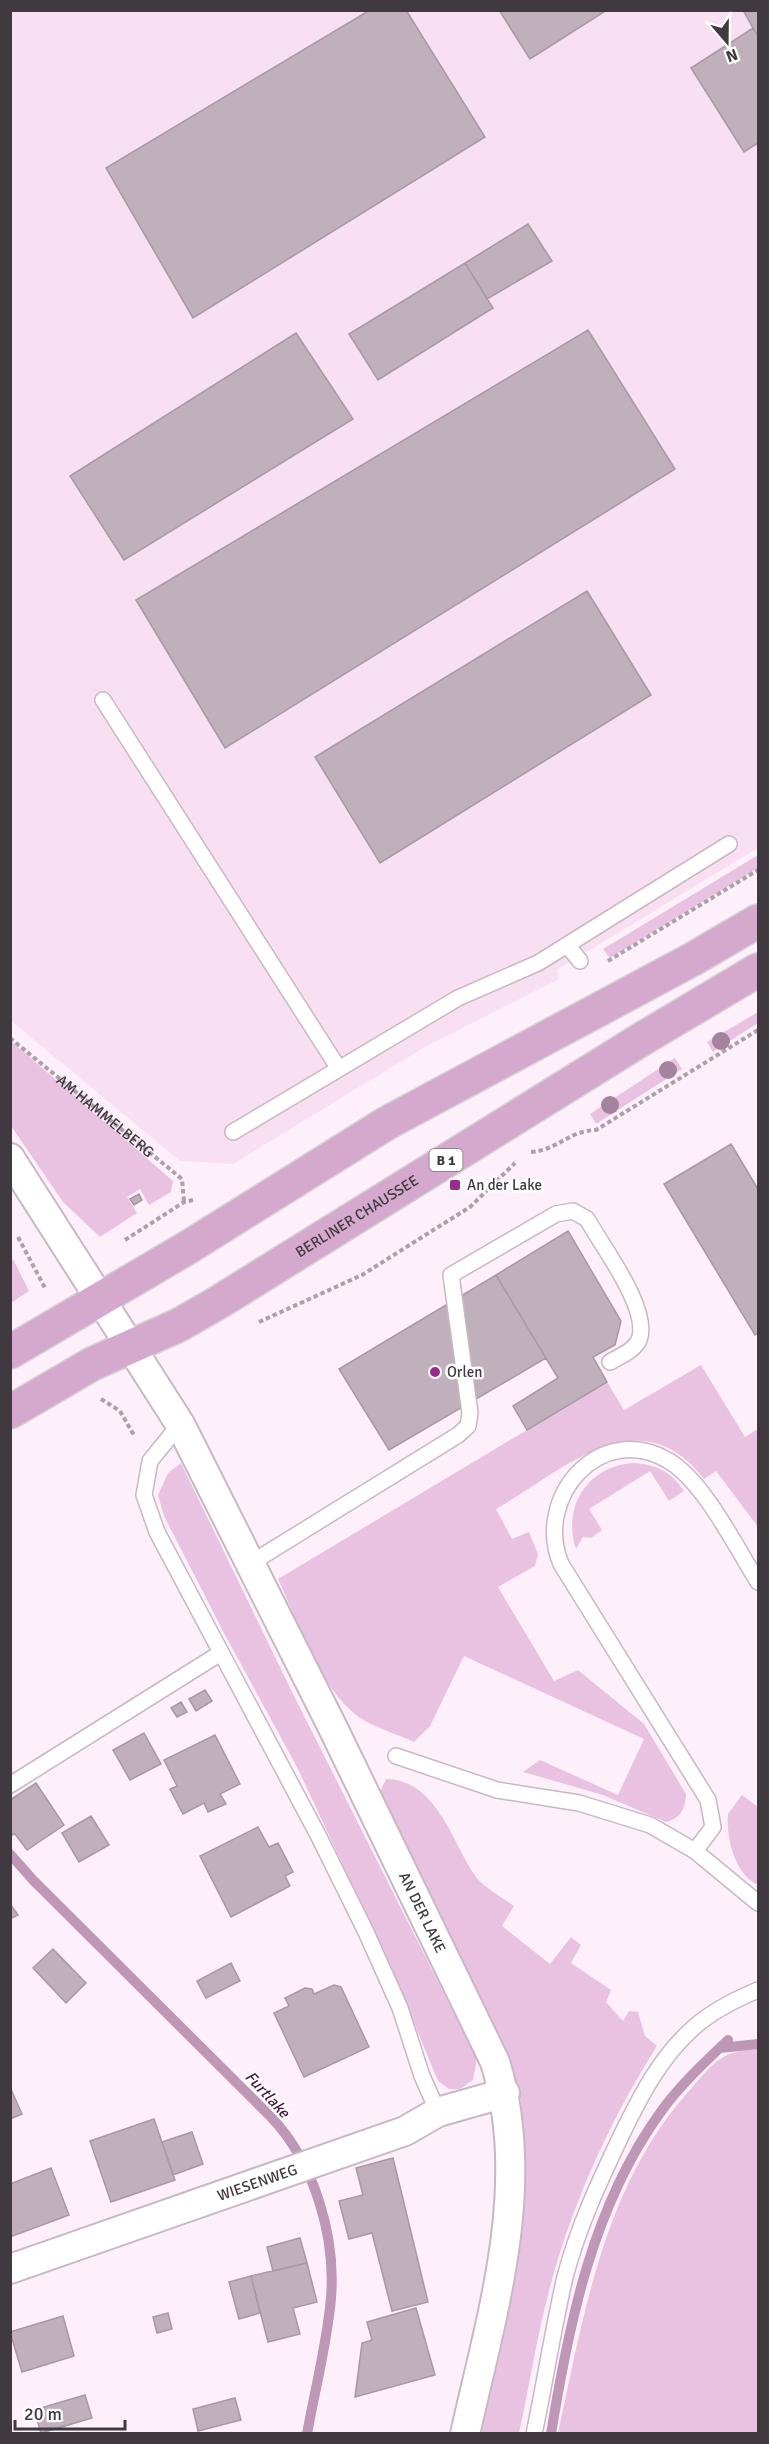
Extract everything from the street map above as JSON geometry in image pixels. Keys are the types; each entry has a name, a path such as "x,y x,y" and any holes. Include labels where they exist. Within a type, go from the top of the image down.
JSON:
{"main road":[{"path":"10,1352 100,1297 187,1248 387,1124 759,921"},
{"name":"BERLINER CHAUSSEE","path":"10,1412 56,1384 130,1346 179,1325 219,1302 651,1034 759,970"}],"street":[{"path":"10,1158 130,1346"},
{"name":"AN DER LAKE","path":"130,1346 180,1424 251,1563 495,2062 505,2093 512,2144 508,2216 496,2292 465,2433"},
{"name":"WIESENWEG","path":"10,2269 405,2131 438,2112 505,2093"}],"lane":[{"path":"104,700 339,1069"},
{"path":"233,1132 458,998 538,963 729,844"},
{"path":"567,945 580,961"},
{"path":"251,1563 458,1435 468,1426 470,1413 451,1275 556,1214 573,1211 587,1219 637,1306 640,1317 639,1340 633,1348 610,1362"},
{"path":"180,1424 150,1461 144,1495 157,1532 219,1654 318,1834 366,1932 400,2008 422,2076 438,2112"},
{"path":"695,1851 713,1827 708,1800 561,1564 554,1534 561,1497 576,1473 600,1457 626,1449 639,1449 655,1454 670,1461 696,1485 759,1582"},
{"path":"10,1785 219,1654"},
{"path":"396,1756 497,1790 598,1808 650,1825 695,1851 759,1903"},
{"path":"534,2433 565,2278 596,2188 636,2104 660,2065 691,2030 721,2007 758,1992"}],"path":[{"path":"599,967 759,870"},
{"name":"AM HAMMELBERG","path":"10,1038 182,1179 184,1202"},
{"path":"525,1152 533,1144"},
{"path":"255,1324 362,1275 460,1214 518,1160"},
{"path":"13,1228 45,1288"},
{"path":"98,1397 120,1411 150,1461"}],"shaded area":[{"path":"10,11 758,11 758,848 557,970 559,979 425,1047 233,1164 180,1161 11,1021"},
{"path":"758,855 758,868 610,958 603,949"},
{"path":"758,1012 758,1023 713,1052 707,1042"},
{"path":"11,1041 173,1181 171,1192 149,1205 140,1189 127,1197 137,1213 100,1237 63,1202 11,1126"},
{"path":"675,1058 682,1069 596,1124 590,1114"},
{"path":"13,1259 29,1291 11,1303 11,1261"},
{"path":"701,1365 745,1437 758,1429 758,1527 716,1471 704,1479 679,1454 653,1443 627,1441 600,1448 573,1461 496,1509 512,1539 529,1532 538,1554 535,1566 498,1587 554,1681 578,1670 644,1724 686,1794 685,1804 678,1816 666,1822 603,1795 523,1772 540,1760 618,1795 644,1739 464,1656 430,1726 414,1742 373,1725 351,1711 337,1695 313,1658 278,1579 607,1382 624,1410"},
{"path":"181,1463 292,1692 477,2059 473,2080 460,2089 449,2089 438,2081 394,1975 298,1769 164,1516 158,1495 168,1473"},
{"path":"632,1463 662,1470 674,1478 684,1491 669,1501 650,1471 589,1509 602,1530 591,1538 583,1537 576,1549 573,1518 582,1492 602,1472"},
{"path":"386,1779 403,1782 418,1789 430,1800 477,1879 514,1906 502,1926 550,1964 571,1937 581,1945 571,1963 611,1990 606,2002 623,2021 629,2011 638,2012 645,2036 657,2046 607,2135 568,2230 544,2312 519,2433 480,2433 511,2303 523,2218 525,2169 521,2102 510,2057 380,1792"},
{"path":"742,1795 758,1807 758,1885 743,1873 734,1855 729,1834 728,1814"},
{"path":"758,2049 758,2433 558,2433 577,2343 601,2253 636,2168 659,2129 711,2067 725,2056"}],"building":[{"path":"370,10 406,10 485,137 193,318 106,168"},
{"path":"499,10 607,10 530,59"},
{"path":"743,10 758,10 758,36 753,28"},
{"path":"753,28 758,36 758,143 744,152 691,68"},
{"path":"528,224 552,261 487,299 465,263"},
{"path":"465,263 493,308 378,380 349,334"},
{"path":"588,330 675,469 225,748 136,600"},
{"path":"296,333 353,419 124,560 70,476"},
{"path":"587,591 651,695 380,863 315,757"},
{"path":"731,1144 758,1189 758,1333 755,1335 664,1184"},
{"path":"139,1194 142,1200 134,1205 130,1199"},
{"path":"568,1231 621,1321 615,1345 593,1357 607,1382 527,1430 513,1406 558,1378 496,1275"},
{"path":"496,1275 546,1358 389,1450 339,1369"},
{"path":"205,1690 212,1701 196,1711 189,1699"},
{"path":"181,1702 187,1712 177,1717 171,1708"},
{"path":"144,1733 161,1764 130,1780 113,1750"},
{"path":"215,1735 240,1784 220,1794 226,1804 208,1812 204,1803 183,1814 170,1789 177,1786 164,1760"},
{"path":"36,1783 64,1825 27,1850 15,1834 10,1836 10,1800"},
{"path":"91,1816 109,1845 79,1862 62,1833"},
{"path":"258,1827 269,1847 278,1843 293,1872 285,1876 290,1886 231,1917 200,1856"},
{"path":"10,1904 18,1915 10,1919"},
{"path":"53,1949 86,1983 66,2003 33,1968"},
{"path":"231,1963 240,1981 206,1998 197,1981"},
{"path":"334,1985 341,1987 369,2047 304,2077 274,2013 289,2006 285,1998 305,1988 312,1989 314,1994"},
{"path":"10,2087 22,2114 10,2119"},
{"path":"154,2119 175,2180 111,2202 90,2141"},
{"path":"192,2132 203,2164 173,2175 162,2142"},
{"path":"393,2158 428,2302 392,2311 372,2233 349,2239 339,2201 363,2195 356,2168"},
{"path":"51,2168 69,2215 10,2237 10,2184"},
{"path":"300,2238 307,2263 273,2271 267,2247"},
{"path":"307,2263 317,2302 293,2308 300,2334 268,2342 251,2276"},
{"path":"251,2276 260,2313 239,2319 229,2282"},
{"path":"416,2308 435,2375 355,2397 362,2343 372,2340 367,2322"},
{"path":"168,2313 172,2329 157,2333 153,2317"},
{"path":"63,2316 74,2356 22,2372 10,2332"},
{"path":"85,2395 92,2418 41,2433 34,2410"},
{"path":"235,2398 241,2420 198,2431 193,2409"}],"waterway":[{"name":"Furtlake","path":"10,1854 33,1880 271,2117 299,2156 310,2178 326,2225 332,2274 327,2332 307,2434"},
{"path":"551,2434 566,2350 587,2266 617,2187 637,2149 667,2103 728,2040"},
{"path":"720,2048 758,2044"}],"place":[{"name":"An der Lake","path":"455,1185"},
{"name":"Orlen","path":"435,1372"}]}
